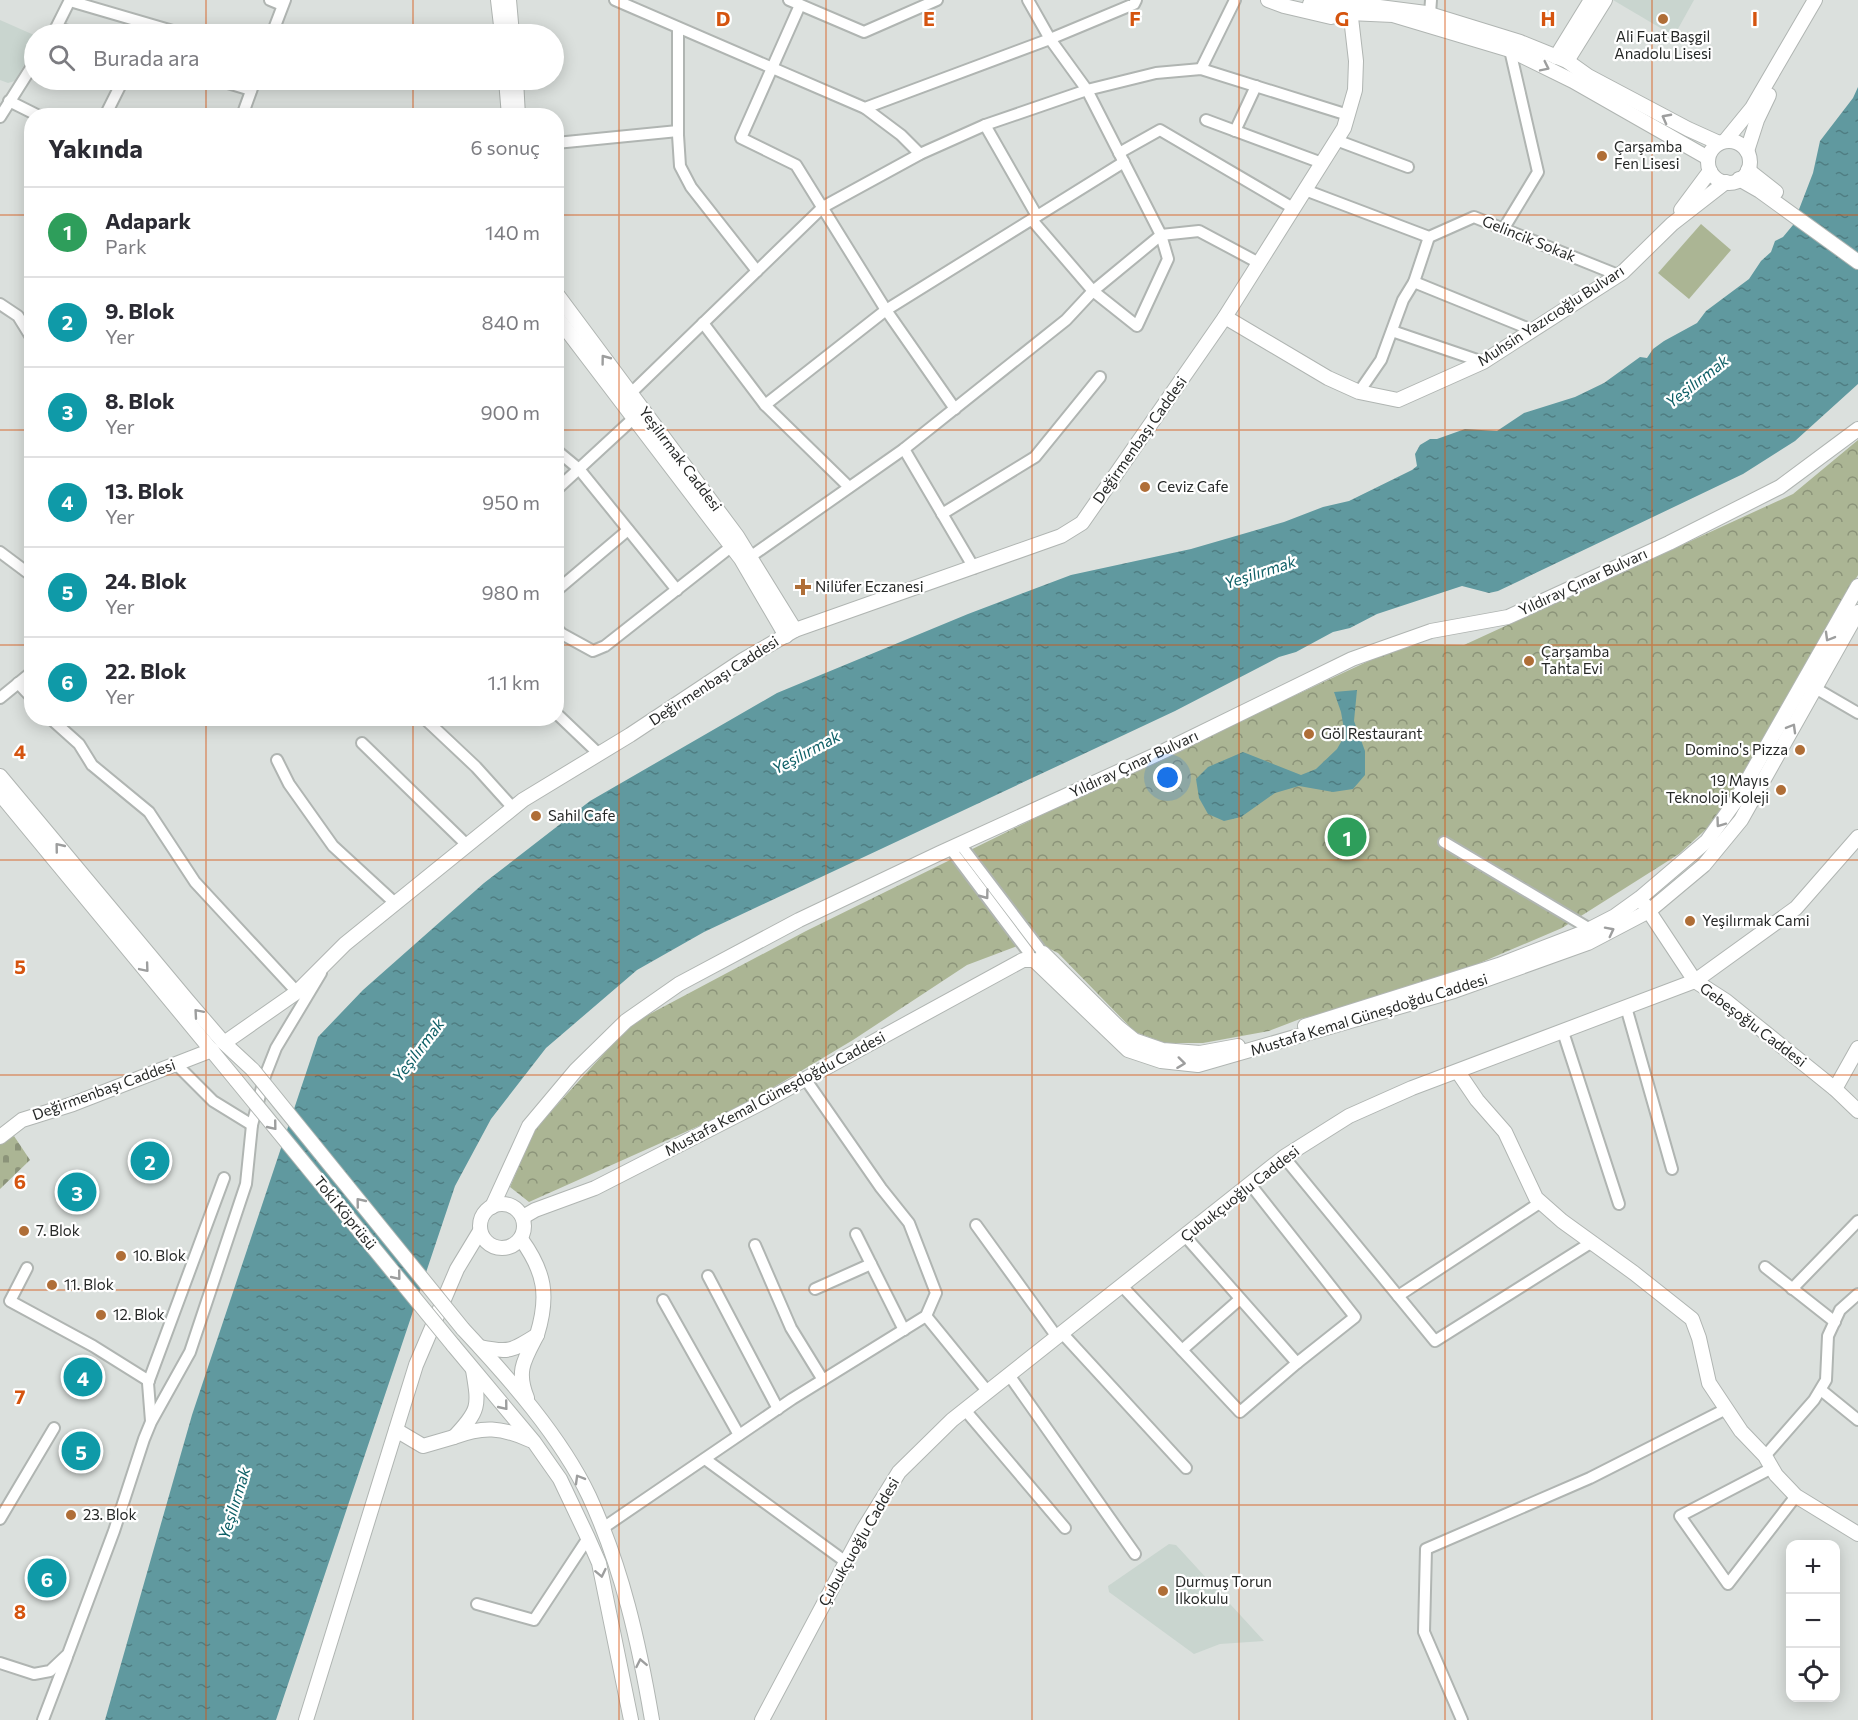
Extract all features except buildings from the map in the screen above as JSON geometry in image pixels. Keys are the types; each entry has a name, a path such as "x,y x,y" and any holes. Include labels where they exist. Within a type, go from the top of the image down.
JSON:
{"main road":[{"path":"498,0 501,24"},
{"path":"509,0 511,24"},
{"path":"1268,0 1331,17 1349,5 1393,15 1510,50 1573,81 1709,165"},
{"path":"1287,0 1326,6 1431,7 1562,59 1588,76 1688,129 1722,142 1738,143 1747,151 1749,157 1738,177"},
{"path":"1562,59 1591,0"},
{"path":"1562,59 1605,0"},
{"path":"1815,0 1752,108 1710,152 1709,165 1714,177 1738,177 1763,188 1858,252"},
{"path":"1747,151 1757,120 1815,0"},
{"name":"Değirmenbaşı Caddesi","path":"0,1137 22,1120 73,1104 218,1046 297,992 328,959 523,800 599,754 743,660 790,633 1061,536 1082,523 1225,317 1344,128 1354,90 1356,61 1349,5"},
{"path":"507,90 508,108"},
{"path":"517,90 518,108"},
{"name":"Muhsin Yazıcıoğlu Bulvarı","path":"1672,224 1709,165"},
{"name":"Muhsin Yazıcıoğlu Bulvarı","path":"1225,317 1328,378 1359,393 1398,400 1483,362 1618,275 1672,224 1738,177"},
{"path":"1763,188 1858,262"},
{"name":"Yeşilırmak Caddesi","path":"564,304 737,536 750,556 790,633"},
{"name":"Yeşilırmak Caddesi","path":"564,326 732,546 790,633"},
{"name":"Yıldıray Çınar Bulvarı","path":"492,1206 529,1126 576,1070 626,1021 679,984 799,920 1164,751 1352,659 1431,631 1508,617 1642,555 1780,487 1858,429"},
{"name":"Mustafa Kemal Güneşdoğdu Caddesi","path":"1436,992 1590,929 1615,916 1640,898 1707,841 1735,802 1858,586"},
{"name":"Mustafa Kemal Güneşdoğdu Caddesi","path":"1436,992 1588,943 1649,911 1704,865 1741,820 1858,612"},
{"path":"0,776 218,1046"},
{"path":"0,794 218,1046 253,1070 561,1448 588,1495 603,1528 628,1602 652,1720"},
{"name":"Çubukçuoğlu Caddesi","path":"762,1720 863,1530 899,1472 965,1410 1284,1157 1349,1116 1412,1088 1695,981 1796,908 1858,837"},
{"name":"Gebeşoğlu Caddesi","path":"1640,898 1695,981 1726,1001 1835,1089 1858,1111"},
{"path":"1034,955 1134,1040 1173,1051 1200,1053 1251,1044 1341,1014 1436,992"},
{"name":"Mustafa Kemal Güneşdoğdu Caddesi","path":"523,1217 535,1210 595,1188 806,1080 1034,955"},
{"name":"Toki Köprüsü","path":"218,1046 236,1080 534,1442 560,1479 599,1563 631,1720"},
{"path":"1835,1089 1858,1048"},
{"path":"1458,1072 1477,1101 1505,1132 1536,1198 1562,1221 1634,1273 1692,1319 1699,1338 1709,1383 1741,1431 1765,1455 1772,1468 1796,1496 1858,1534"},
{"path":"306,1720 416,1365 457,1269 480,1231 482,1217 492,1206 506,1204 513,1207 523,1217 525,1224 521,1239 509,1248 501,1249 488,1243 480,1231"},
{"path":"521,1239 535,1258 542,1279 543,1316 521,1371 523,1387 533,1411"},
{"path":"480,1347 500,1351 514,1349 537,1335"},
{"path":"454,1437 475,1413 477,1402 472,1368"},
{"path":"396,1430 423,1446 469,1431 493,1428 511,1432 534,1442"}],"street":[{"path":"58,24 70,0 150,24"},
{"path":"270,0 284,3 276,24"},
{"path":"615,0 865,108 901,135 920,153"},
{"path":"789,0 864,32 937,0"},
{"path":"985,125 1034,218 1093,291 1137,326 1168,259 1161,235 1087,90 1050,39 1028,0"},
{"path":"865,108 1050,39 1134,4 1136,0"},
{"path":"1200,69 1235,0"},
{"path":"801,5 741,138 796,165 886,310 955,409"},
{"path":"678,27 680,166 691,187 757,271"},
{"path":"1504,228 1538,172 1510,50"},
{"path":"631,393 823,207 920,153 985,125 1087,90 1156,73 1200,69 1348,115"},
{"path":"0,117 24,78"},
{"path":"1236,131 1256,86"},
{"path":"109,108 118,90"},
{"path":"245,108 251,90"},
{"path":"9,101 24,108"},
{"path":"1206,120 1322,163"},
{"path":"765,405 886,310 1034,218 1160,130 1293,208"},
{"path":"564,142 678,131"},
{"path":"1336,140 1408,167"},
{"path":"1305,190 1429,237 1414,282 1403,300 1381,360 1359,393"},
{"name":"Gelincik Sokak","path":"1429,237 1474,217 1618,275"},
{"path":"750,556 904,449 1066,320 1093,291 1161,235 1198,231 1259,263"},
{"path":"1414,282 1532,330"},
{"path":"0,304 18,316 24,326"},
{"path":"703,323 765,405 849,488"},
{"path":"1392,331 1483,362"},
{"path":"942,514 1035,457 1100,377"},
{"path":"564,483 634,418"},
{"path":"904,449 974,568"},
{"path":"564,457 579,469 676,590"},
{"path":"564,584 628,530"},
{"path":"564,635 592,651 605,646 732,546"},
{"path":"0,552 24,570"},
{"path":"0,698 24,678"},
{"path":"18,683 24,689"},
{"path":"1815,688 1858,713"},
{"path":"564,721 599,754"},
{"path":"59,726 79,744 92,765 149,812 195,882 297,992"},
{"path":"432,726 476,767 513,808"},
{"path":"362,743 467,845"},
{"path":"277,760 289,784 333,846 395,903"},
{"path":"1443,842 1590,929"},
{"path":"955,846 1034,955"},
{"path":"43,1720 114,1531 151,1422 190,1352 246,1184 252,1125 265,1076 276,1048 304,1004 328,959"},
{"path":"1626,1007 1672,1169"},
{"path":"1563,1032 1619,1204"},
{"path":"176,1064 213,1101 252,1125"},
{"path":"603,1528 778,1409 926,1316 936,1293 909,1223 881,1188 806,1080"},
{"path":"1284,1157 1435,1341 1592,1242"},
{"path":"151,1422 149,1381 224,1178"},
{"path":"1122,1286 1240,1412 1354,1317 1250,1184"},
{"path":"1398,1296 1541,1202"},
{"path":"1792,1289 1858,1221"},
{"path":"976,1225 1060,1335 1186,1468"},
{"path":"856,1233 904,1330"},
{"path":"1185,1236 1297,1363"},
{"path":"755,1245 791,1328 823,1380"},
{"path":"815,1289 871,1264"},
{"path":"27,1268 10,1301 93,1346 149,1381"},
{"path":"1765,1268 1834,1322"},
{"path":"708,1276 778,1409"},
{"path":"1765,1455 1821,1390 1826,1380 1828,1336 1840,1310 1858,1294"},
{"path":"1182,1350 1240,1299"},
{"path":"663,1300 739,1435"},
{"path":"926,1316 988,1392"},
{"path":"1009,1375 1135,1554"},
{"path":"1821,1390 1858,1420"},
{"path":"1462,1720 1424,1632 1426,1549 1590,1478 1726,1409"},
{"path":"965,1410 1065,1528"},
{"path":"0,1519 54,1428"},
{"path":"705,1459 846,1562"},
{"path":"1772,1468 1680,1516 1728,1584 1796,1496"},
{"path":"477,1604 534,1620 588,1538"},
{"path":"0,1663 34,1674 50,1671 68,1654"}],"shaded area":[{"name":"Ali Fuat Başgil Anadolu Lisesi","path":"1613,0 1694,0 1674,36"},
{"path":"0,20 24,31 24,65 15,81 8,83 0,80"},
{"path":"1169,1544 1176,1545 1264,1641 1220,1644 1194,1654 1109,1592 1108,1586"}],"green space":[{"path":"1701,224 1731,250 1689,299 1658,273"},
{"path":"1858,440 1858,575 1715,821 1679,854 1562,928 1412,992 1300,1019 1269,1031 1203,1043 1165,1043 1135,1032 1058,953 1044,946 1025,943 967,965 853,1040 739,1108 529,1202 510,1187 534,1130 631,1024 806,931 1088,792 1405,644 1464,645 1793,494"},
{"path":"14,1136 30,1160 0,1189 0,1144"}],"water":[{"name":"Yeşilırmak","path":"1858,87 1858,384 1795,441 1743,474 1498,591 1489,593 1462,586 1377,614 1350,628 1333,632 1175,711 704,932 637,970 546,1048 491,1119 455,1186 276,1720 105,1720 192,1415 318,1037 363,990 484,883 590,801 777,693 968,614 1071,575 1191,549 1284,522 1323,507 1349,501 1412,470 1417,466 1415,454 1420,445 1430,439 1437,439 1465,429 1497,431 1524,413 1575,397 1604,383 1640,357 1647,358 1653,349 1697,323 1706,311 1749,279 1761,261 1771,252 1775,241 1783,237 1793,225 1813,173 1820,141 1853,98"},
{"path":"1357,690 1354,721 1365,751 1365,775 1353,789 1333,792 1299,786 1275,793 1241,817 1224,821 1208,814 1199,798 1196,779 1208,767 1243,752 1301,775 1316,769 1337,749 1345,735 1341,712 1334,692"}],"place":[{"name":"Ali Fuat Başgil Anadolu Lisesi","path":"1663,19"},
{"name":"Çarşamba Fen Lisesi","path":"1602,156"},
{"name":"Ceviz Cafe","path":"1145,487"},
{"name":"Nilüfer Eczanesi","path":"803,587"},
{"name":"Çarşamba Tahta Evi","path":"1529,661"},
{"name":"Göl Restaurant","path":"1309,734"},
{"name":"Domino's Pizza","path":"1800,750"},
{"name":"19 Mayıs Teknoloji Koleji","path":"1781,790"},
{"name":"Sahil Cafe","path":"536,816"},
{"name":"Adapark","path":"1347,837"},
{"name":"Yeşilırmak Cami","path":"1690,921"},
{"name":"9. Blok","path":"150,1161"},
{"name":"8. Blok","path":"77,1192"},
{"name":"7. Blok","path":"24,1231"},
{"name":"10. Blok","path":"121,1256"},
{"name":"11. Blok","path":"52,1285"},
{"name":"12. Blok","path":"101,1315"},
{"name":"13. Blok","path":"83,1377"},
{"name":"24. Blok","path":"81,1451"},
{"name":"23. Blok","path":"71,1515"},
{"name":"22. Blok","path":"47,1578"},
{"name":"Durmuş Torun İlkokulu","path":"1163,1591"}]}
